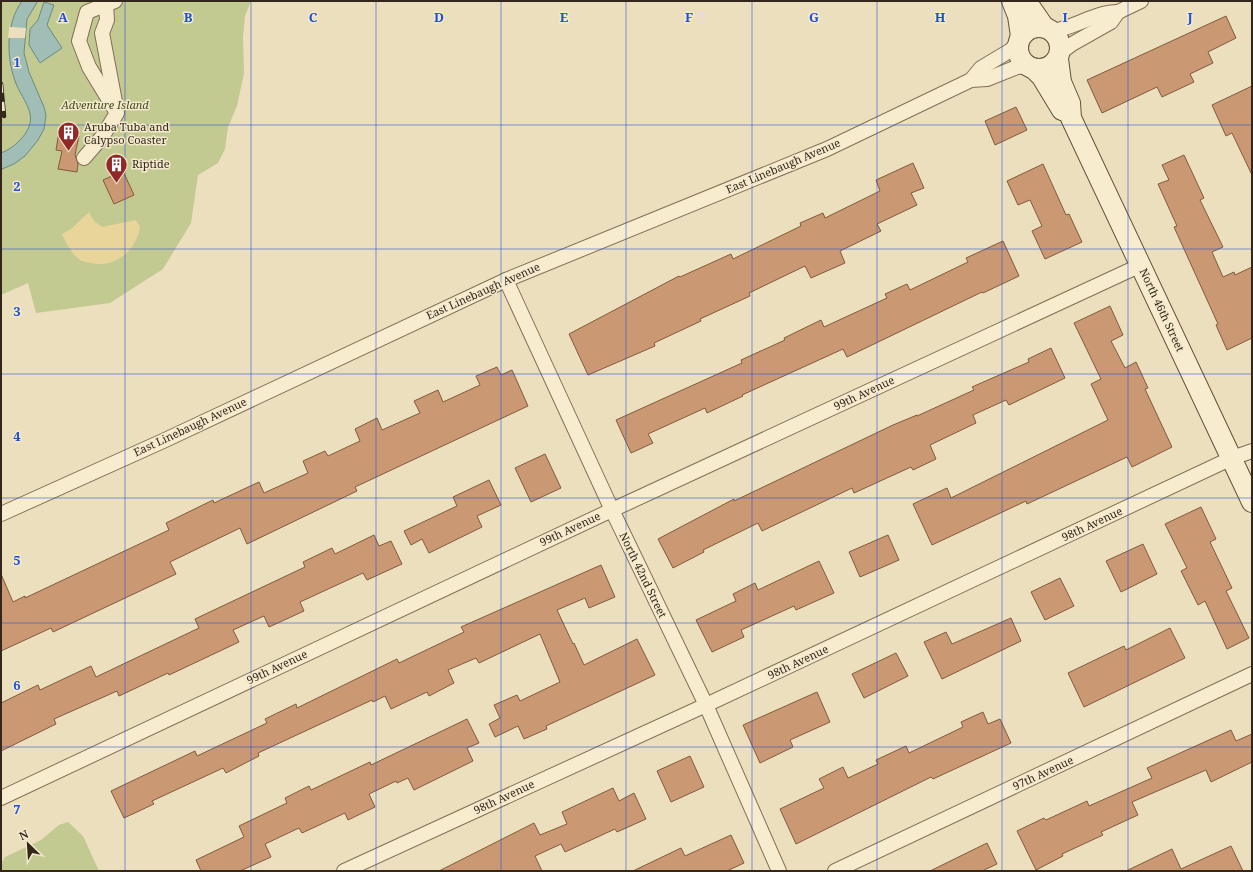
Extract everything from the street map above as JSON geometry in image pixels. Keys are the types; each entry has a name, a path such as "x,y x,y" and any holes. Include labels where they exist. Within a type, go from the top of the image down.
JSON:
{"street":[{"path":"1012,1 1018,16 1020,39 1019,56 1031,68 1048,68 1072,44 1111,22 1118,12"},
{"path":"1026,1 1060,41 1059,56"},
{"path":"1020,39 1031,28 1049,29 1079,24 1104,12 1118,12 1141,1"},
{"path":"111,3 87,12 79,41 89,67 117,113"},
{"path":"84,158 102,137 117,113 102,33 111,3"},
{"name":"East Linebaugh Avenue","path":"971,80 981,68 1007,53 1020,39"},
{"name":"North 46th Street","path":"1059,56 1061,82 1070,103 1071,118 1252,502"},
{"name":"East Linebaugh Avenue","path":"1,514 506,280 827,149 971,80 987,79 1017,67 1031,68"},
{"name":"North 46th Street","path":"1031,68 1049,88 1060,108 1071,118"},
{"name":"99th Avenue","path":"1,798 612,510 1141,265"},
{"name":"North 42nd Street","path":"506,280 612,510 706,705 779,871"},
{"name":"98th Avenue","path":"344,871 706,705 1232,458 1252,451"},
{"name":"97th Avenue","path":"835,871 1252,674"}],"green space":[{"name":"Adventure Island","path":"1,1 251,1 245,16 243,37 244,73 237,106 228,127 225,149 218,163 198,175 191,223 163,269 110,303 36,313 28,283 1,295"},
{"path":"68,822 83,836 99,871 1,871 1,864 5,857 41,840 59,825"}],"sand":[{"path":"89,212 94,221 102,227 136,220 140,227 138,236 123,256 109,263 100,264 80,260 73,254 62,234 71,229"}],"water":[{"path":"22,1 38,1 27,19 24,53 29,72 46,115 44,129 38,140 25,156 14,164 2,169 1,173 1,153 12,147 22,138 29,126 30,120 28,107 13,76 9,54 12,21 16,10"},
{"path":"44,2 54,5 47,25 62,48 40,63 29,45 30,29 38,20"}],"pier":[{"path":"10,21 10,27 26,28 25,38 8,38"}],"building":[{"path":"1226,16 1236,38 1208,52 1213,63 1190,74 1194,82 1162,97 1157,87 1102,113 1087,80"},
{"path":"1252,86 1252,175 1232,133 1226,136 1212,105"},
{"path":"1016,107 1027,130 995,145 985,121"},
{"name":"Aruba Tuba and Calypso Coaster","path":"59,132 79,136 75,155 78,164 77,172 58,169 62,151 56,150"},
{"path":"1184,155 1204,198 1200,200 1223,247 1212,252 1223,277 1234,272 1235,275 1252,267 1252,338 1227,350 1216,325 1218,324 1174,227 1177,226 1158,184 1169,180 1162,165"},
{"path":"913,163 924,188 911,193 917,205 877,224 881,231 840,251 845,263 811,278 805,266 749,293 750,296 700,319 701,321 654,343 655,346 588,375 569,334 679,276 680,277 731,254 733,259 801,226 800,223 823,213 825,218 880,191 876,180"},
{"path":"1043,164 1066,215 1069,214 1082,242 1045,259 1032,231 1042,226 1030,200 1018,205 1007,181"},
{"name":"Riptide","path":"123,171 134,195 114,204 103,180"},
{"path":"1003,241 1019,276 983,293 982,292 847,357 843,349 742,395 743,396 707,413 705,408 648,434 653,443 631,453 616,420 742,363 741,360 785,340 784,338 821,320 824,327 887,298 885,294 907,284 910,290 968,262 966,258"},
{"path":"1110,306 1123,335 1111,341 1125,368 1136,362 1148,388 1145,389 1172,447 1132,467 1127,457 1027,504 1026,501 932,545 913,504 947,488 951,498 1108,420 1091,384 1101,379 1074,323"},
{"path":"1051,348 1065,378 1009,405 1006,400 973,415 976,423 930,445 936,459 913,470 911,467 854,493 852,488 762,531 758,523 703,550 704,552 673,568 658,539 734,499 734,501 893,425 917,416 974,390 972,387 1029,362 1028,359"},
{"path":"497,367 501,375 512,370 528,406 355,487 357,491 247,544 240,528 170,562 176,574 53,632 51,628 1,651 1,574 13,602 25,596 25,598 169,530 166,523 213,500 214,503 259,482 264,493 308,473 303,461 325,451 328,456 360,441 355,429 377,418 382,430 420,413 414,401 438,390 443,402 480,385 476,376"},
{"path":"545,454 561,488 531,502 515,468"},
{"path":"489,480 501,505 477,516 482,527 429,553 422,539 411,545 404,531 457,506 453,497"},
{"path":"1201,507 1216,539 1210,542 1232,588 1226,591 1249,638 1227,649 1205,601 1198,605 1181,571 1187,568 1165,524"},
{"path":"374,535 379,546 391,541 402,564 367,580 363,573 300,602 304,611 269,627 264,616 233,630 239,642 169,675 168,673 119,696 117,691 54,719 56,724 1,751 1,703 38,685 40,690 91,666 96,677 199,628 195,619 305,567 303,562 332,548 335,554"},
{"path":"888,535 899,560 860,577 849,552"},
{"path":"1143,544 1157,574 1121,592 1106,561"},
{"path":"819,561 834,593 796,610 794,606 741,630 744,637 712,652 696,620 736,601 733,594 755,583 758,590"},
{"path":"601,565 615,597 589,608 585,598 557,610 573,644 574,643 584,665 637,639 655,675 546,726 547,729 524,739 518,726 495,737 489,724 500,718 494,705 517,695 520,701 560,682 540,634 479,663 476,658 448,670 454,683 429,696 427,692 391,709 385,696 373,702 372,700 258,753 259,756 226,773 223,768 152,801 154,804 124,818 111,791 195,751 197,756 267,723 265,719 296,704 297,708 397,659 399,663 464,632 461,627"},
{"path":"1060,578 1074,606 1045,620 1031,592"},
{"path":"1011,618 1021,641 942,679 924,642 946,632 952,644"},
{"path":"1170,628 1185,658 1084,707 1068,673 1124,646 1126,650"},
{"path":"896,653 908,676 864,698 852,674"},
{"path":"817,692 830,722 790,740 793,747 760,763 743,725"},
{"path":"983,712 988,724 1000,719 1011,743 933,779 931,777 796,844 780,809 824,788 819,779 843,767 848,778 878,764 876,760 906,746 909,753 963,727 961,722"},
{"path":"467,719 479,743 467,748 473,761 414,790 408,778 397,783 396,781 369,794 375,807 348,820 345,813 302,833 299,828 265,844 271,857 240,871 201,871 196,860 244,837 239,826 287,803 285,798 309,786 311,790 370,762 371,765"},
{"path":"1231,730 1236,741 1252,734 1252,762 1211,782 1206,770 1132,802 1138,815 1101,832 1103,835 1062,854 1063,856 1036,870 1017,831 1044,818 1046,820 1087,801 1089,806 1152,778 1147,768"},
{"path":"690,756 704,787 671,802 657,771"},
{"path":"613,788 619,801 634,793 646,819 617,832 615,829 565,852 561,844 535,856 542,871 439,871 534,823 540,835 567,824 562,812"},
{"path":"731,835 744,863 727,871 633,871 681,848 685,856"},
{"path":"987,843 997,864 982,871 930,871"},
{"path":"1231,846 1243,871 1126,871 1172,849 1181,869"}],"railway":[{"path":"1,84 4,116"}],"place":[{"name":"Aruba Tuba and Calypso Coaster","path":"68,152"},
{"name":"Riptide","path":"117,184"}]}
